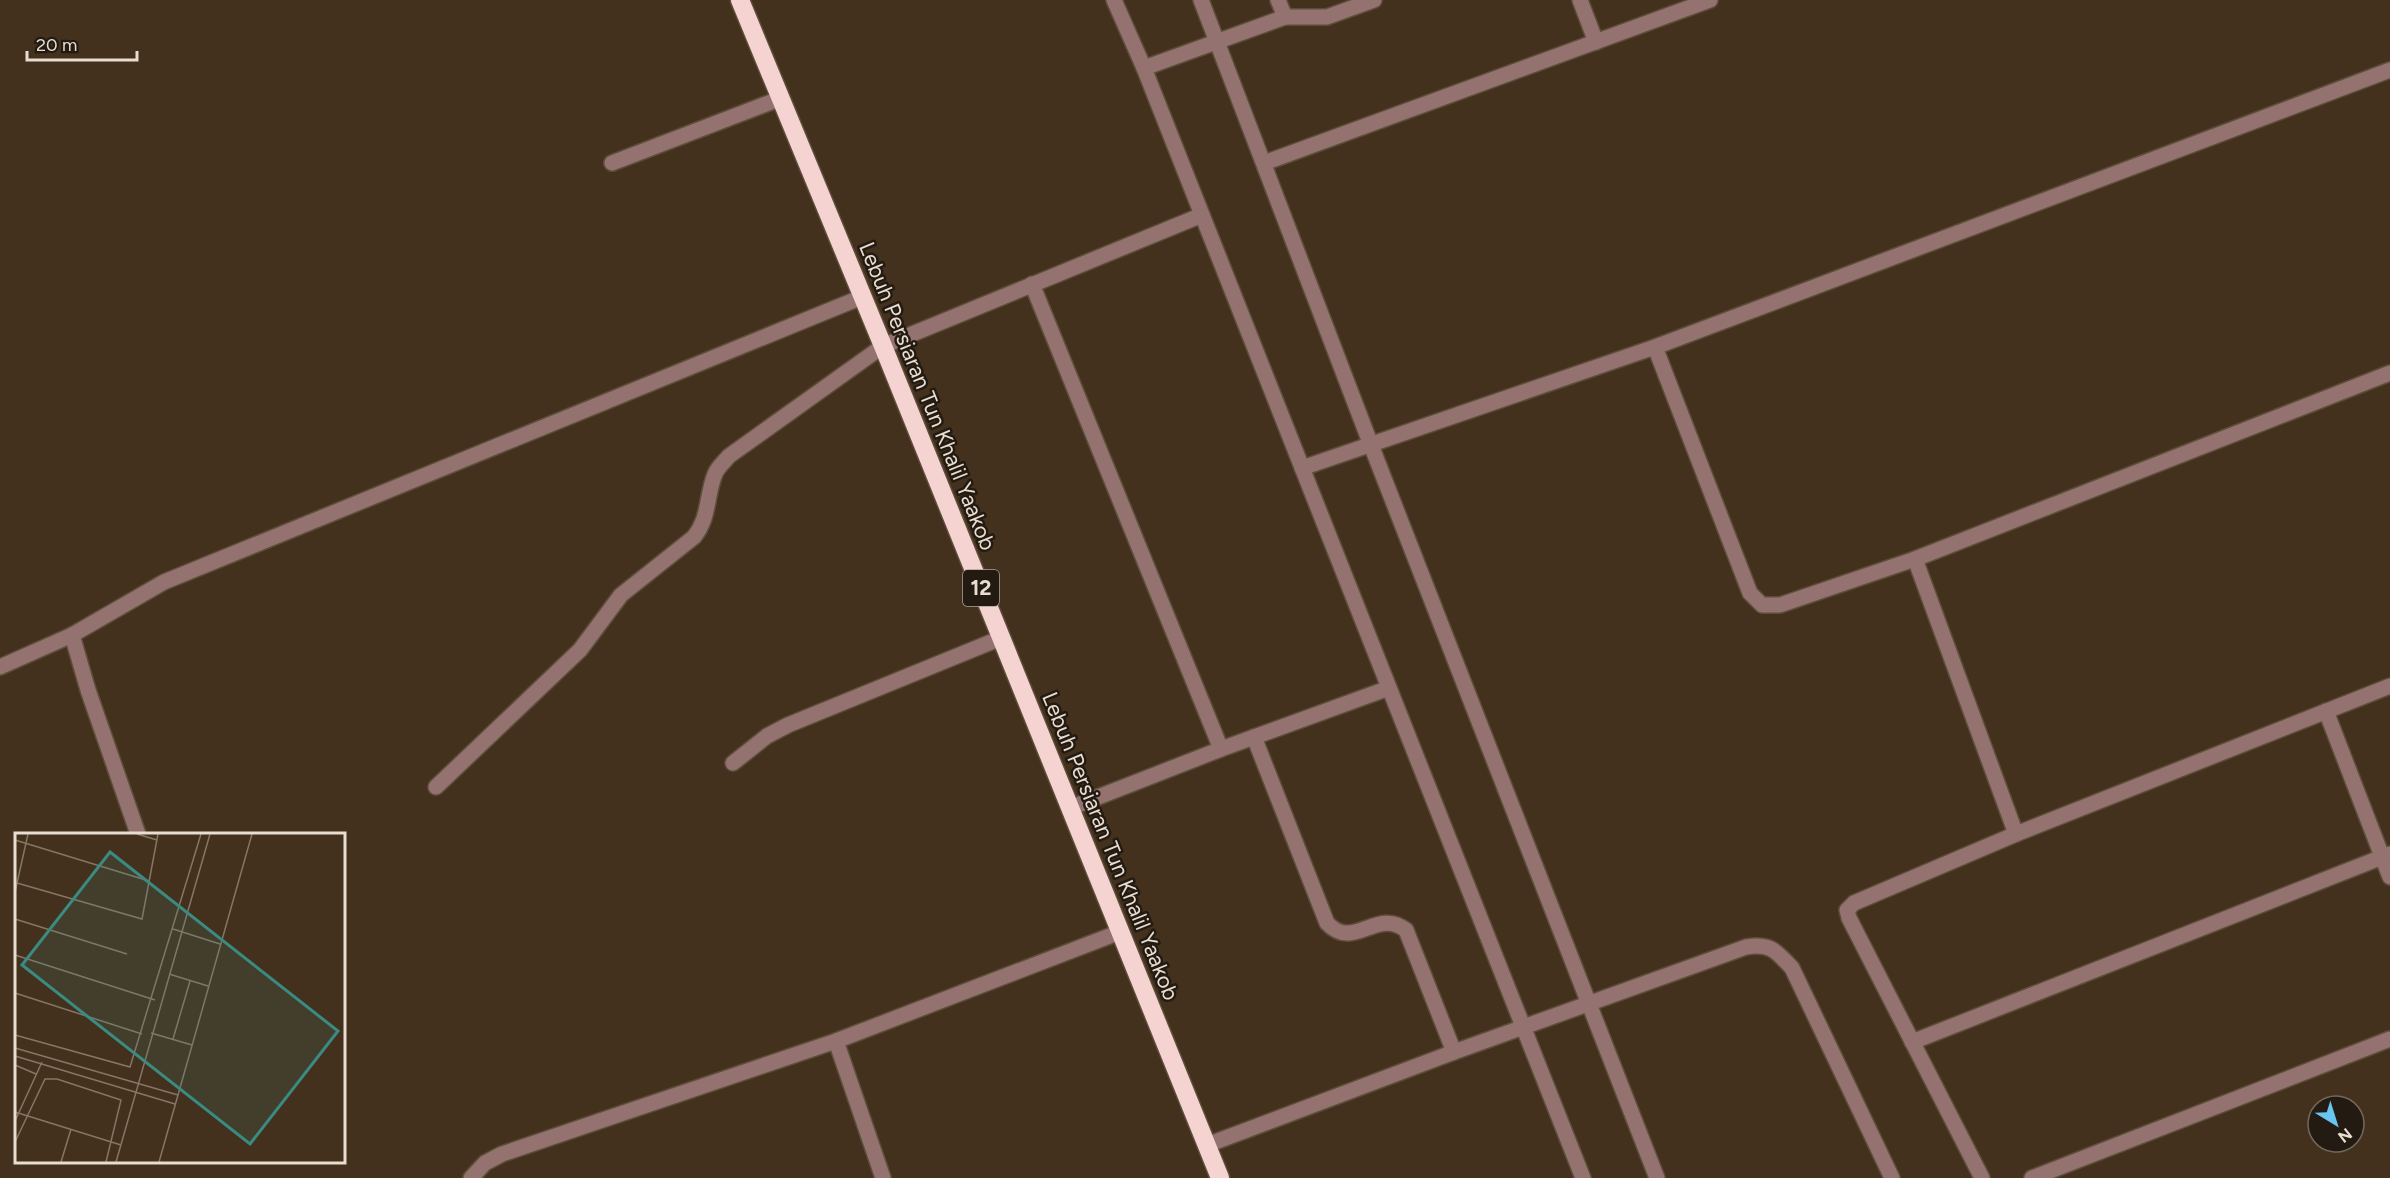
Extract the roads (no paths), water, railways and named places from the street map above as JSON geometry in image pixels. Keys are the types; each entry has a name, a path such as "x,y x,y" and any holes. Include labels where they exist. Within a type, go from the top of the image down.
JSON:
{"highway":[{"name":"Lebuh Persiaran Tun Khalil Yaakob","path":"740,0 883,346 1220,1178"}],"street":[{"path":"1114,0 1144,68 1583,1178"},
{"path":"1201,0 1371,445 1657,1178"},
{"path":"1278,0 1285,16"},
{"path":"1144,68 1285,16 1328,17 1374,0"},
{"path":"1580,0 1596,42"},
{"path":"1264,163 1710,0"},
{"path":"1302,468 1655,346 2390,70"},
{"path":"612,163 779,99"},
{"path":"436,787 580,651 621,595 694,537 707,514 715,473 729,456 883,346 1202,214"},
{"path":"1032,284 1221,749"},
{"path":"0,667 72,635 165,582 862,297"},
{"path":"1655,346 1750,593 1762,604 1780,605 1915,559 2390,373"},
{"path":"1915,559 2016,834"},
{"path":"72,635 88,690 138,833"},
{"path":"733,762 767,736 788,725 1001,638"},
{"path":"1982,1178 1849,918 1847,910 1854,903 2016,834 2390,686"},
{"path":"1070,808 1221,749 1389,688"},
{"path":"2326,711 2386,855 2390,877"},
{"path":"1254,737 1327,923 1335,932 1349,934 1386,922 1396,923 1406,930 1454,1052"},
{"path":"1912,1042 2386,855"},
{"path":"471,1178 485,1163 502,1154 836,1041 1120,932"},
{"path":"1207,1145 1523,1027 1746,947 1762,945 1777,952 1792,968 1892,1178"},
{"path":"2032,1178 2390,1039"},
{"path":"836,1041 883,1178"}]}
